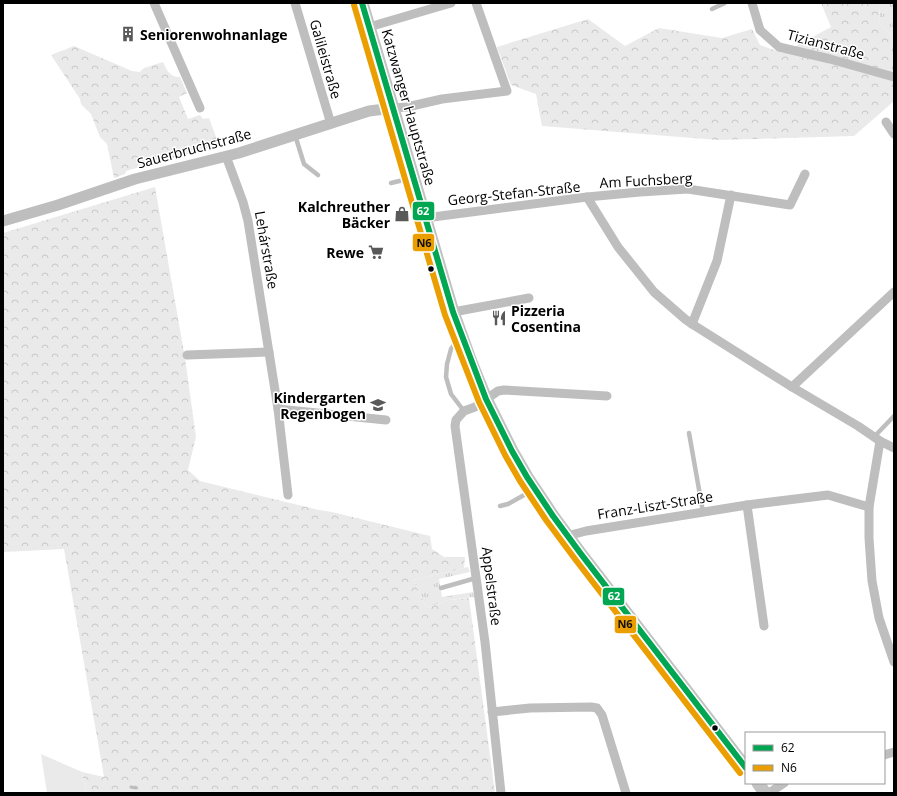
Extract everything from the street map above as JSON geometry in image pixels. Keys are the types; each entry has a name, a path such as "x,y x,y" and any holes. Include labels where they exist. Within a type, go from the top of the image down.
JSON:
{"main road":[{"name":"Katzwanger Hauptstraße","path":"362,3 453,312 486,399 512,451 535,489 567,536 745,767"},
{"path":"759,784 765,793"}],"street":[{"path":"154,3 200,108"},
{"name":"Galileistraße","path":"295,3 330,124"},
{"path":"369,27 451,3"},
{"path":"393,108 407,107 442,99 507,90 476,3"},
{"name":"Tizianstraße","path":"752,3 760,30 779,47 830,59 894,77"},
{"name":"Sauerbruchstraße","path":"3,221 58,205 114,185 226,156 369,112 393,108"},
{"path":"886,122 894,134"},
{"name":"Lehárstraße","path":"226,156 243,202 248,221 278,409 288,495"},
{"name":"Am Fuchsberg","path":"587,198 640,192 688,189 790,205 805,174"},
{"path":"692,324 717,261 731,195"},
{"name":"Georg-Stefan-Straße","path":"425,218 587,198 618,247 654,292 692,324 792,387 894,448"},
{"path":"792,387 894,292"},
{"path":"453,312 529,298"},
{"path":"187,355 269,352"},
{"path":"464,410 476,407 498,391 504,390 607,396"},
{"path":"278,409 386,420"},
{"name":"Appelstraße","path":"464,410 456,420 455,426 476,578 501,793"},
{"path":"877,439 869,507 869,538 872,581 879,618 894,662"},
{"name":"Franz-Liszt-Straße","path":"567,536 586,531 747,505 828,495 869,507"},
{"path":"747,505 764,626"},
{"path":"492,712 530,708 591,706 597,708 602,715 626,793"},
{"path":"769,793 782,784"}],"lane":[{"path":"712,9 724,3"},
{"path":"295,135 304,164 318,175"},
{"path":"391,183 413,178"},
{"path":"461,335 451,349 447,364 446,377 451,394 464,410"},
{"path":"877,439 894,416"},
{"path":"689,433 703,512"},
{"path":"500,506 508,504 535,489"},
{"path":"441,588 476,578"}],"green space":[{"path":"821,3 879,3 880,25 894,37 894,101 854,136 718,140 542,126 536,94 511,85 497,47 588,19 625,46 659,28 722,38 752,29 760,45 783,53 831,27"},
{"path":"879,3 894,3 894,37 880,25"},
{"path":"74,46 132,71 140,72 144,68 163,62 167,70 173,76 180,77 187,93 179,97 188,119 200,115 203,119 209,118 219,145 126,171 125,174 114,178 107,144 100,137 91,114 81,104 80,99 51,55"},
{"path":"155,187 185,358 196,437 188,470 200,481 430,536 432,549 444,557 465,557 464,568 413,580 427,608 448,600 469,598 495,793 86,793 82,772 104,777 64,549 3,552 3,233"},
{"path":"468,567 470,572 439,579 442,597 473,592 474,597 448,600 427,608 413,580"},
{"path":"41,754 82,772 86,793 47,793"}],"waterway":[{"path":"131,787 136,788"}],"transit line":[{"name":"62","path":"362,3 453,312 486,399 512,451 553,516 581,554 745,767"},
{"name":"N6","path":"354,5 445,315 479,402 505,455 546,520 740,773"}],"place":[{"name":"Seniorenwohnanlage","path":"128,34"},
{"name":"Kalchreuther Bäcker","path":"402,214"},
{"name":"Rewe","path":"376,252"},
{"name":"Pizzeria Cosentina","path":"499,318"},
{"name":"Kindergarten Regenbogen","path":"378,405"}]}
